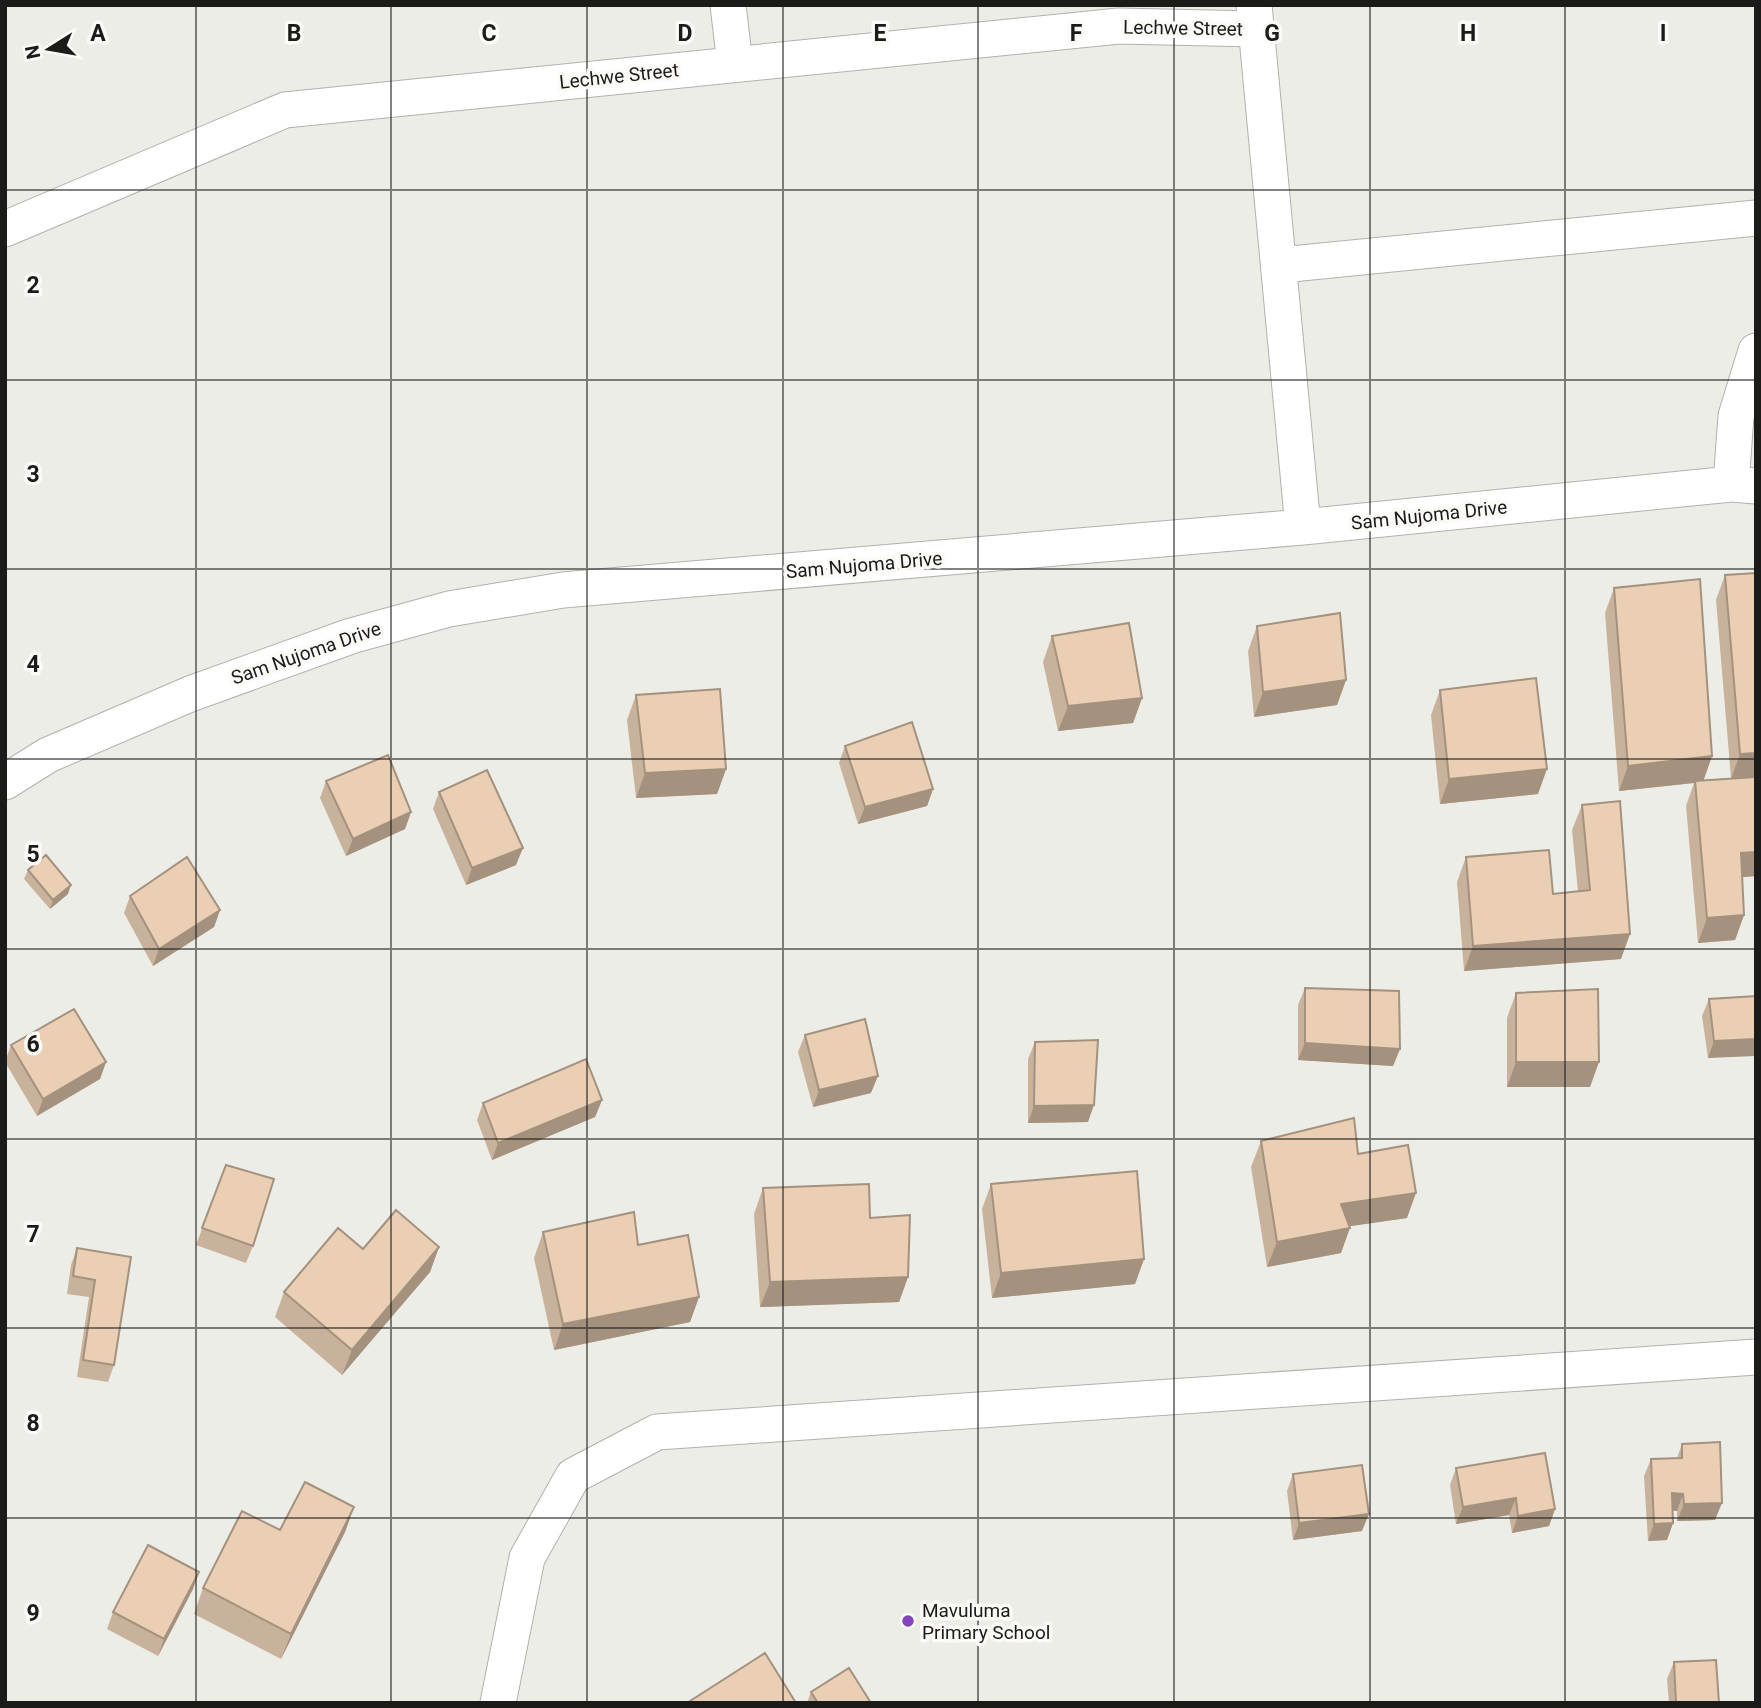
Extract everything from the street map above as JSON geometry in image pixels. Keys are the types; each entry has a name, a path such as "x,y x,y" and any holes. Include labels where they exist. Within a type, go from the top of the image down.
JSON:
{"street":[{"path":"728,5 735,64"},
{"name":"Lechwe Street","path":"5,229 285,110 735,64 1118,15 1255,17"},
{"path":"1255,17 1281,265 1303,527"},
{"path":"1281,265 1756,218"},
{"path":"1744,485 1736,416 1756,351"},
{"name":"Sam Nujoma Drive","path":"5,782 48,755 190,694 351,636 449,609 563,590 1303,527 1744,485"},
{"path":"498,1703 527,1558 573,1476 657,1432 1756,1357"}],"building":[{"path":"1756,573 1756,753 1740,754 1725,575"},
{"path":"1700,579 1712,756 1628,766 1614,588"},
{"path":"1340,613 1346,680 1263,692 1257,626"},
{"path":"1129,623 1142,698 1068,706 1052,636"},
{"path":"1536,678 1547,769 1449,779 1440,690"},
{"path":"720,689 726,769 645,773 636,695"},
{"path":"912,722 933,789 865,807 845,746"},
{"path":"388,755 411,812 353,839 326,781"},
{"path":"487,770 523,848 472,868 439,792"},
{"path":"1756,777 1756,852 1741,853 1744,915 1707,918 1695,781"},
{"path":"1620,801 1630,934 1473,946 1466,857 1549,850 1553,894 1590,890 1582,805"},
{"path":"46,855 71,885 53,900 28,870"},
{"path":"187,857 220,910 159,949 130,896"},
{"path":"1305,988 1399,991 1400,1049 1305,1043"},
{"path":"1598,989 1599,1062 1516,1062 1516,993"},
{"path":"1756,996 1756,1039 1714,1041 1709,999"},
{"path":"74,1009 106,1062 43,1099 11,1045"},
{"path":"865,1019 878,1076 819,1090 805,1035"},
{"path":"1098,1040 1094,1105 1034,1106 1035,1042"},
{"path":"586,1059 602,1100 498,1143 483,1103"},
{"path":"1354,1118 1358,1154 1408,1145 1416,1193 1341,1204 1350,1228 1277,1242 1261,1141"},
{"path":"226,1165 274,1179 253,1246 202,1228"},
{"path":"1137,1171 1144,1259 1001,1273 991,1184"},
{"path":"869,1184 870,1218 910,1215 908,1277 770,1282 763,1188"},
{"path":"396,1210 439,1247 352,1350 284,1292 338,1228 363,1249"},
{"path":"634,1212 638,1245 688,1235 699,1297 563,1324 543,1232"},
{"path":"77,1248 131,1257 114,1365 83,1360 95,1280 73,1276"},
{"path":"1720,1442 1722,1503 1684,1504 1683,1494 1672,1493 1673,1523 1654,1524 1651,1459 1682,1458 1682,1444"},
{"path":"1545,1453 1555,1509 1518,1516 1516,1498 1463,1507 1456,1468"},
{"path":"1362,1465 1369,1514 1299,1523 1293,1474"},
{"path":"305,1482 354,1507 291,1634 203,1588 242,1511 280,1530"},
{"path":"148,1545 199,1572 164,1639 113,1612"},
{"path":"765,1653 796,1703 687,1703"},
{"path":"1716,1660 1719,1703 1676,1703 1674,1662"},
{"path":"849,1668 871,1703 818,1703 811,1692"}],"place":[{"name":"Mavuluma Primary School","path":"908,1621"}]}
